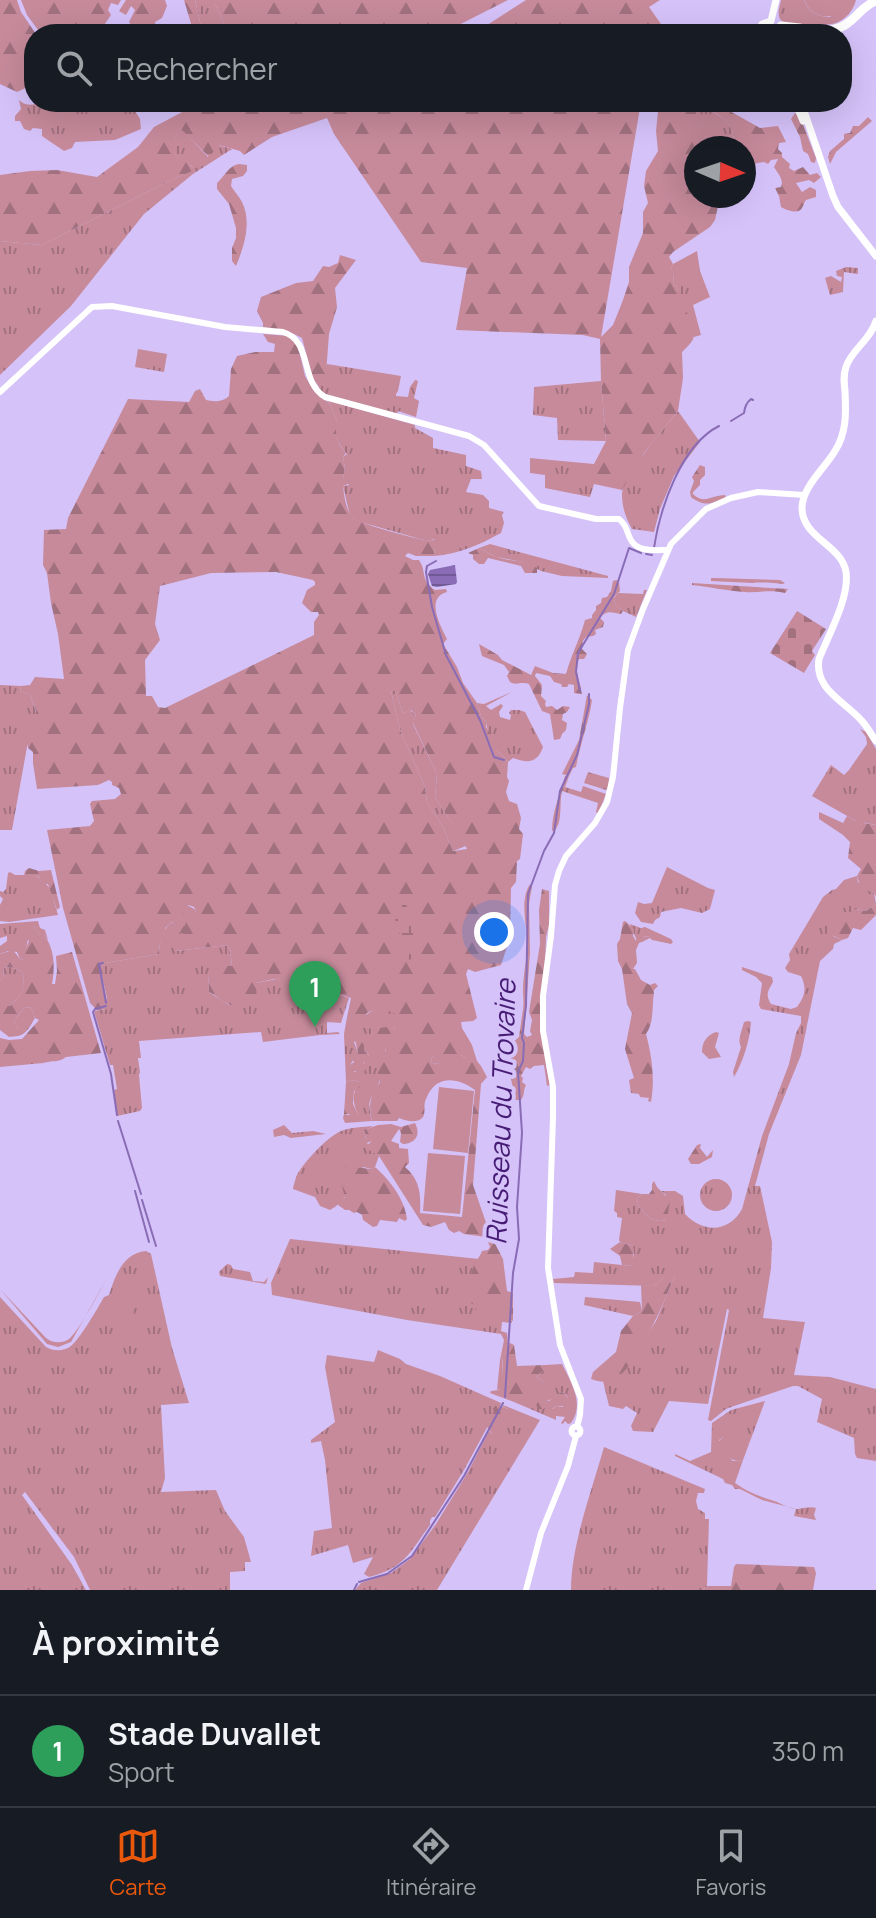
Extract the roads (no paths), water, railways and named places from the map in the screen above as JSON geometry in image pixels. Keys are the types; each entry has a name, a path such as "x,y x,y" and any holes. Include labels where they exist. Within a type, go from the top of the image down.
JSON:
{"highway":[{"path":"839,24 852,14 858,0"},
{"path":"846,24 866,5 876,1"}],"main road":[{"path":"771,21 776,0"},
{"path":"762,24 771,21 775,24"},
{"path":"802,112 838,207 876,256"},
{"path":"876,321 865,342 846,365 844,425 809,485 802,508 804,521 842,561 846,571 844,593 819,659 821,681 864,723 876,741"}],"street":[{"path":"0,392 92,307 112,306 225,327 288,333 297,340 308,375 318,393 332,400 469,436 477,440 539,506 596,519 619,519 636,547 668,550"},
{"path":"526,1590 542,1528 568,1467 576,1436 571,1430 577,1427 581,1409 581,1399 560,1345 549,1277 553,1089 543,1031 543,996 553,890 566,856 595,823 607,802 613,777 626,658 668,550 706,509 731,498 758,492 804,495"}],"waterway":[{"name":"Ruisseau du Trovaire","path":"731,421 744,413 748,402 753,400"},
{"name":"Ruisseau du Trovaire","path":"654,548 667,497 683,462 694,447 719,426"},
{"name":"Ruisseau du Trovaire","path":"580,691 576,672 578,653 614,594 629,548 641,553"},
{"path":"646,554 652,555"},
{"path":"436,561 427,566 426,572 446,655 480,720 494,757 504,760"},
{"name":"Ruisseau du Trovaire","path":"505,1397 513,1273 519,1239 517,1207 522,1133 518,1072 523,1061 528,894 554,833 560,791 577,755 589,694"},
{"path":"103,963 99,964 106,1003"},
{"path":"106,1006 93,1012 111,1074 117,1115"},
{"path":"118,1121 141,1194"},
{"path":"135,1191 149,1242"},
{"path":"142,1200 156,1246"},
{"name":"Ruisseau du Trovaire","path":"359,1582 387,1574 412,1556 464,1476 503,1403"},
{"name":"Ruisseau du Trovaire","path":"354,1590 357,1584"}],"place":[{"name":"Stade Duvallet","path":"315,1027"}]}
